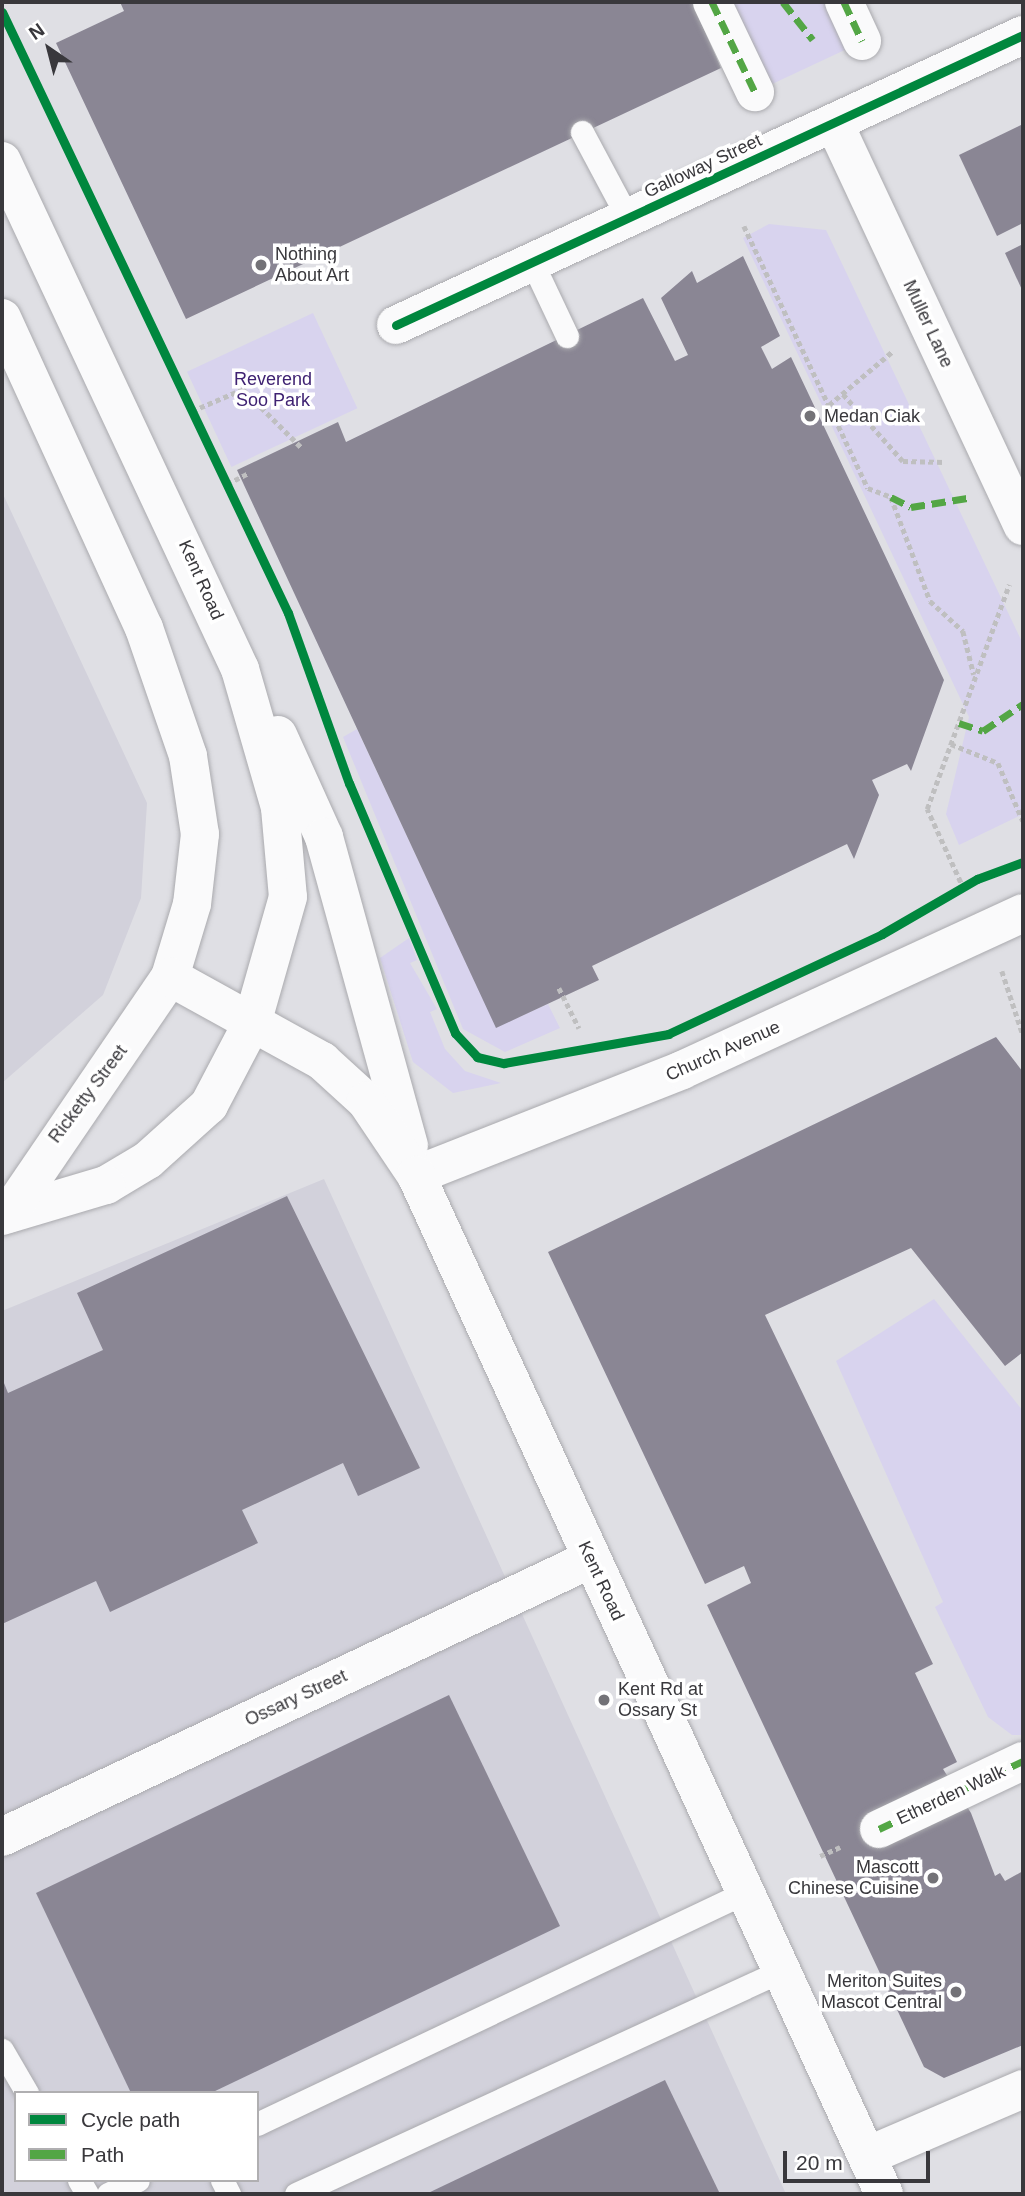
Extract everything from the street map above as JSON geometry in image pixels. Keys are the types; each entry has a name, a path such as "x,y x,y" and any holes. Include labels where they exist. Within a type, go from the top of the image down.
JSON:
{"main road":[{"path":"712,2 755,92"},
{"path":"844,2 862,41"},
{"name":"Galloway Street","path":"396,325 1023,36"},
{"name":"Muller Lane","path":"834,123 1023,526"},
{"name":"Kent Road","path":"2,161 240,668 268,751 286,850 286,913 252,1023"},
{"path":"2,318 144,628 188,756 200,834 197,872 170,977"},
{"path":"240,668 311,799 416,1175"},
{"name":"Church Avenue","path":"416,1175 682,1070 1023,913"},
{"name":"Kent Road","path":"170,977 252,1023 347,1083 416,1175 884,2194"},
{"name":"Ricketty Street","path":"6,1215 170,977"},
{"name":"Ricketty Street","path":"6,1215 106,1185 148,1160 209,1105 252,1023"},
{"name":"Ossary Street","path":"2,1838 591,1559"},
{"name":"Etherden Walk","path":"879,1829 1023,1761"},
{"path":"867,2157 1023,2089"}],"lane":[{"path":"582,132 628,218"},
{"path":"532,262 567,337"},
{"path":"259,2123 746,1892"},
{"path":"296,2194 783,1970"},
{"path":"2,2050 26,2091"},
{"path":"108,2194 134,2182"}],"path":[{"path":"744,226 868,488 891,497 930,601 963,631 974,675"},
{"path":"829,405 896,348"},
{"path":"192,411 243,389 302,448"},
{"path":"844,394 903,461 933,466 950,461"},
{"path":"187,401 198,424"},
{"path":"221,472 233,496"},
{"path":"227,484 248,473"},
{"path":"947,855 928,809 974,675 1009,584"},
{"path":"951,744 998,763 1023,821"},
{"path":"951,892 977,879"},
{"path":"559,988 579,1028"},
{"path":"1019,1029 1023,1035"}],"shaded area":[{"path":"2,492 147,803 141,898 103,995 2,1083"},
{"path":"324,1179 786,2194 2,2194 2,1311"}],"green space":[{"path":"712,2 844,2 849,48 755,92"},
{"path":"769,224 826,230 1023,644 1023,814 959,845 946,814 969,717 743,238"},
{"name":"Reverend Soo Park","path":"313,313 357,408 231,467 187,372"},
{"path":"357,729 496,1027 548,1004 560,1028 505,1052 463,1029 343,737"},
{"path":"409,938 417,960 410,963 437,1009 430,1012 445,1049 465,1071 501,1083 453,1093 413,1062 380,958"},
{"path":"934,1299 1023,1411 1023,1735 1012,1735 988,1717 935,1607 943,1602 836,1361"}],"building":[{"path":"120,2 692,2 721,68 186,319 56,43 124,11"},
{"path":"1023,124 1023,223 997,236 959,155"},
{"path":"1023,244 1023,292 1005,253"},
{"path":"743,256 780,336 761,347 772,369 791,357 944,680 911,771 907,764 872,780 879,795 854,859 847,844 592,966 599,980 496,1028 237,470 338,422 346,442 643,298 675,361 688,355 661,298 692,271 697,283"},
{"path":"996,1037 1023,1072 1023,1352 1005,1366 911,1248 765,1315 933,1664 915,1673 957,1762 943,1769 971,1813 995,1876 1000,1873 1005,1881 1023,1871 1023,2045 944,2078 924,2067 707,1605 751,1583 744,1566 705,1584 548,1252"},
{"path":"287,1196 420,1468 358,1496 343,1463 242,1510 258,1543 110,1612 96,1581 2,1624 2,1378 8,1393 103,1350 77,1293"},
{"path":"449,1695 560,1926 215,2091 130,2091 36,1893"},
{"path":"665,2080 720,2194 426,2194"}],"marked path":[{"path":"712,2 755,92"},
{"path":"783,2 813,40"},
{"path":"844,2 862,41"},
{"path":"891,497 911,507 967,498"},
{"path":"959,723 983,731 1023,704"},
{"path":"879,1829 1023,1761"}],"cycle path":[{"path":"2,12 288,613 349,783 455,1033 477,1057 504,1063 668,1034 882,934 977,879 1023,862"},
{"path":"396,325 1023,35"}],"place":[{"name":"Nothing About Art","path":"261,265"},
{"name":"Medan Ciak","path":"810,416"},
{"name":"Kent Rd at Ossary St","path":"604,1700"},
{"name":"Mascott Chinese Cuisine","path":"933,1878"},
{"name":"Meriton Suites Mascot Central","path":"956,1992"}]}
